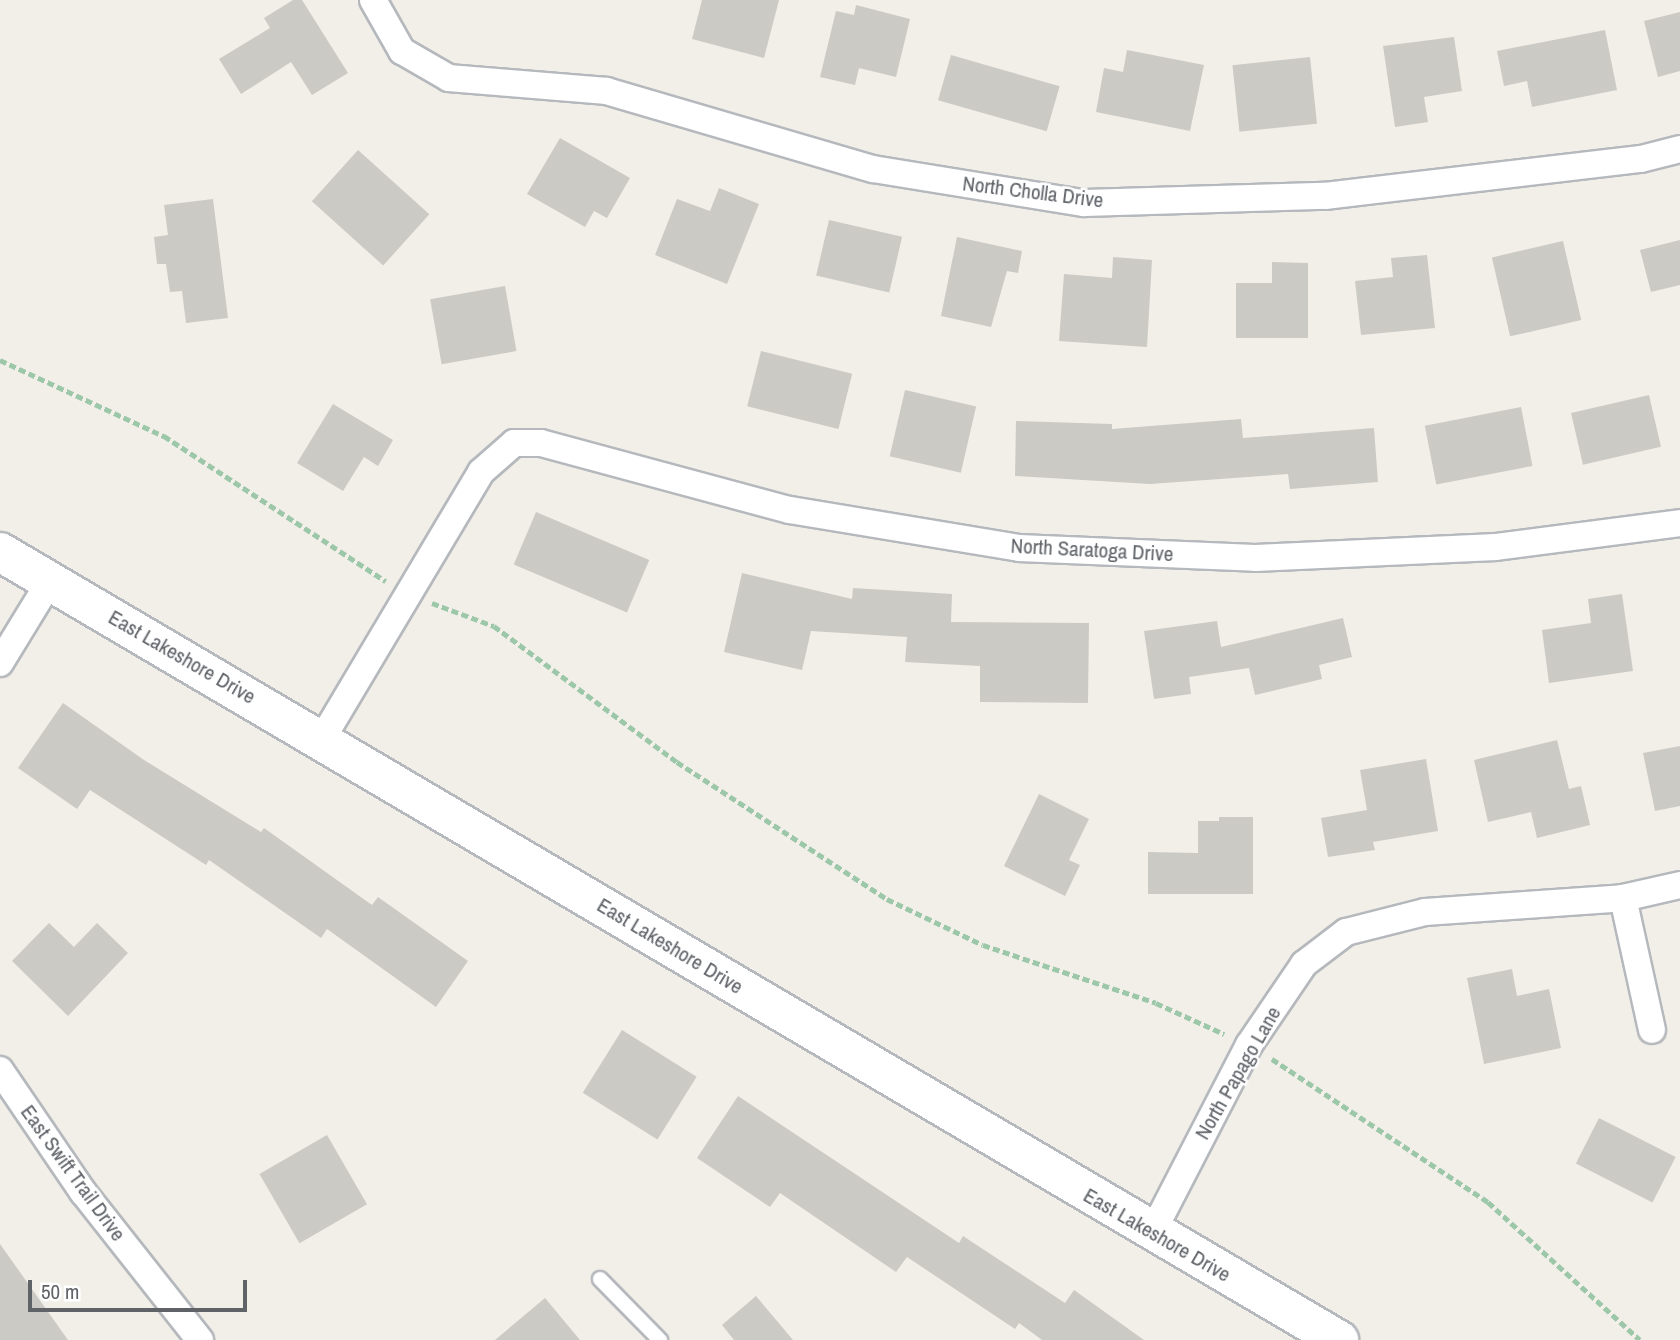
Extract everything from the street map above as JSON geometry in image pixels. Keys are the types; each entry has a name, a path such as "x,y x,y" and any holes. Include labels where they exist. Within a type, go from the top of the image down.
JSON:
{"main road":[{"name":"East Lakeshore Drive","path":"0,552 322,739 1152,1233 1339,1340"}],"street":[{"name":"North Cholla Drive","path":"373,0 402,51 449,78 606,91 873,169 1084,203 1325,196 1641,159 1680,149"},
{"name":"North Saratoga Drive","path":"409,594 481,472 514,443 541,443 790,510 1019,548 1255,558 1496,547 1680,523"},
{"path":"0,663 50,581"},
{"path":"322,739 409,594"},
{"name":"North Papago Lane","path":"1152,1233 1249,1045 1304,964 1346,932 1425,912 1623,898 1680,885"},
{"path":"1623,898 1652,1030"},
{"name":"East Swift Trail Drive","path":"0,1070 83,1192 200,1340"}],"lane":[{"path":"600,1279 660,1340"}],"path":[{"path":"0,360 164,436 337,553 409,594 494,626 677,762 887,899 983,946 1156,1003 1249,1045 1488,1202 1640,1340"}],"building":[{"path":"293,0 302,0 348,73 312,95 291,62 241,94 219,59 270,28 264,18"},
{"path":"702,0 779,0 764,58 692,39"},
{"path":"856,5 910,19 896,77 859,68 855,85 820,77 836,11 854,15"},
{"path":"1680,12 1680,71 1658,77 1644,21"},
{"path":"1605,30 1617,90 1532,107 1527,81 1504,86 1497,51"},
{"path":"1454,37 1462,91 1424,97 1428,122 1395,127 1383,46"},
{"path":"1127,50 1204,65 1190,131 1096,112 1104,68 1123,72"},
{"path":"951,55 1060,86 1047,131 938,100"},
{"path":"1310,57 1317,124 1239,132 1232,65"},
{"path":"560,138 630,178 607,218 594,211 585,227 527,194"},
{"path":"358,150 429,214 383,266 312,201"},
{"path":"719,188 759,204 727,284 655,255 677,199 710,211"},
{"path":"213,199 228,318 186,323 182,291 170,292 166,264 157,264 154,237 168,235 164,205"},
{"path":"829,220 902,237 889,292 816,276"},
{"path":"957,237 1022,251 1018,273 1007,271 991,327 941,316"},
{"path":"1680,240 1680,285 1651,292 1640,250"},
{"path":"1563,241 1581,320 1510,336 1492,257"},
{"path":"1427,255 1435,328 1361,335 1355,281 1393,277 1391,258"},
{"path":"1113,257 1152,260 1147,347 1059,341 1064,274 1112,278"},
{"path":"1272,262 1308,263 1308,338 1236,338 1236,283 1272,283"},
{"path":"505,286 516,351 442,364 430,299"},
{"path":"761,351 852,374 838,429 747,406"},
{"path":"905,390 976,406 961,473 890,456"},
{"path":"1649,395 1661,447 1583,465 1571,413"},
{"path":"333,404 393,440 378,466 364,457 343,491 297,463"},
{"path":"1521,407 1532,466 1436,485 1425,426"},
{"path":"1241,419 1243,438 1374,428 1378,482 1290,489 1288,474 1150,484 1015,476 1016,421 1112,424 1112,429"},
{"path":"536,512 649,560 627,613 514,564"},
{"path":"742,573 852,599 853,588 952,594 951,622 1089,623 1088,703 980,702 980,666 905,662 907,637 811,631 802,670 724,652"},
{"path":"1622,594 1633,671 1549,683 1542,630 1591,623 1588,599"},
{"path":"1343,618 1352,657 1319,665 1322,679 1255,695 1249,668 1189,677 1191,694 1154,699 1144,631 1217,621 1221,647"},
{"path":"63,703 144,760 261,832 264,828 372,905 378,897 468,961 436,1007 327,929 321,938 209,860 206,865 90,790 77,809 18,768"},
{"path":"1557,740 1569,789 1581,786 1590,825 1537,838 1531,812 1488,822 1474,760"},
{"path":"1680,746 1680,806 1655,811 1643,753"},
{"path":"1426,759 1438,831 1373,842 1375,850 1328,857 1321,818 1367,810 1360,770"},
{"path":"1039,794 1089,819 1069,860 1080,865 1065,896 1004,866"},
{"path":"1219,817 1253,817 1253,894 1148,894 1148,852 1198,853 1198,821 1219,821"},
{"path":"49,923 74,947 97,923 128,953 68,1016 12,961"},
{"path":"1512,969 1517,996 1549,989 1561,1048 1484,1064 1467,978"},
{"path":"622,1030 697,1077 657,1139 583,1093"},
{"path":"738,1096 959,1243 963,1236 1065,1303 1074,1290 1144,1340 1042,1340 1019,1323 1015,1329 907,1257 896,1272 780,1193 770,1207 697,1158"},
{"path":"1599,1118 1676,1157 1652,1202 1576,1163"},
{"path":"327,1135 367,1204 299,1243 259,1174"},
{"path":"0,1244 68,1340 0,1340"},
{"path":"756,1296 793,1340 734,1340 722,1325"},
{"path":"545,1298 580,1340 495,1340"}]}
